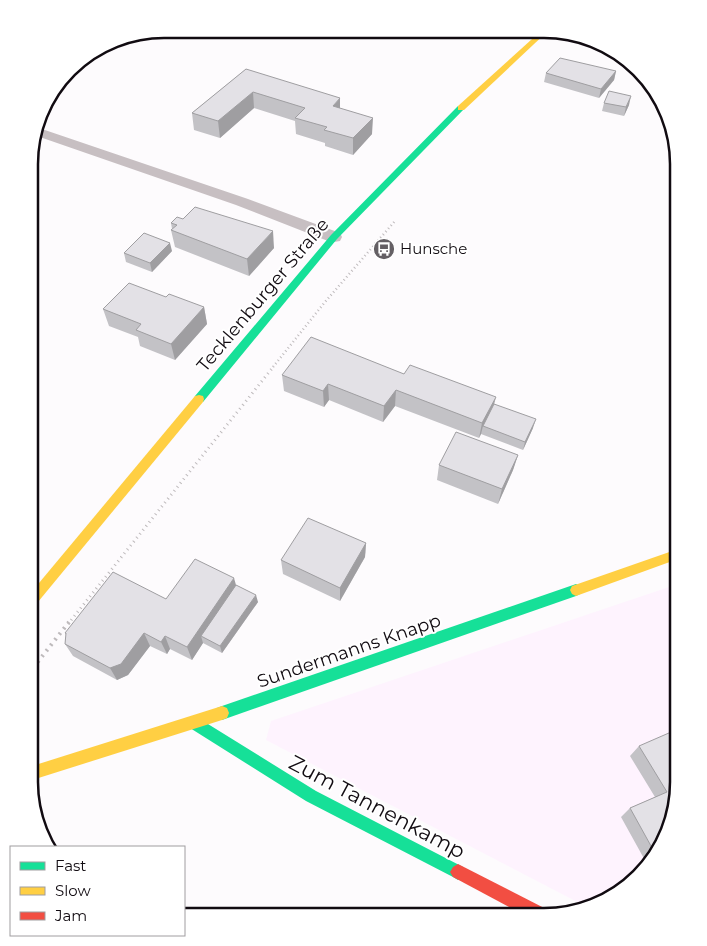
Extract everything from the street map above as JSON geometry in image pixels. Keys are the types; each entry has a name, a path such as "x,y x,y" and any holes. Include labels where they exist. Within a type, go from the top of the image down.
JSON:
{"street":[{"name":"Tecklenburger Straße","path":"38,593 334,237 457,112 537,38"},
{"name":"Sundermanns Knapp","path":"38,771 196,723 669,557"},
{"name":"Zum Tannenkamp","path":"196,723 311,796 527,908"}],"lane":[{"path":"42,133 242,202 334,237"}],"path":[{"path":"38,662 325,302 396,220"}],"shaded area":[{"path":"669,587 669,790 663,823 648,852 626,877 613,887 584,902 580,903 266,740 271,721"}],"building":[{"path":"560,58 616,71 601,89 546,73"},
{"path":"246,69 340,98 333,106 373,118 353,138 324,130 327,127 295,118 305,108 253,92 218,121 192,113"},
{"path":"609,91 631,96 626,107 604,103"},
{"path":"195,207 273,231 247,259 171,230 177,225 171,223 177,217 183,219"},
{"path":"144,233 170,243 150,263 124,253"},
{"path":"129,283 166,297 169,294 204,307 171,344 136,330 141,324 103,309"},
{"path":"311,337 404,374 410,365 496,397 482,423 396,390 384,406 328,384 323,391 282,375"},
{"path":"494,404 536,419 525,442 483,426"},
{"path":"456,432 518,455 502,489 439,465"},
{"path":"308,518 366,543 340,588 281,560"},
{"path":"195,559 234,578 187,647 165,636 161,642 144,633 121,664 110,668 65,644 65,633 113,572 166,599"},
{"path":"236,585 256,595 220,646 201,636"},
{"path":"669,733 669,790 667,807 663,823 651,846 630,808 667,792 639,746"}],"traffic: fast":[{"path":"199,399 334,237 461,108"},
{"path":"222,713 576,590"},
{"path":"195,723 311,796 458,872"}],"traffic: slow":[{"path":"461,108 537,38"},
{"path":"38,593 199,399"},
{"path":"576,590 669,557"},
{"path":"38,771 222,713"}],"traffic: jam":[{"path":"458,872 527,908"}],"place":[{"name":"Hunsche","path":"384,249"}]}
